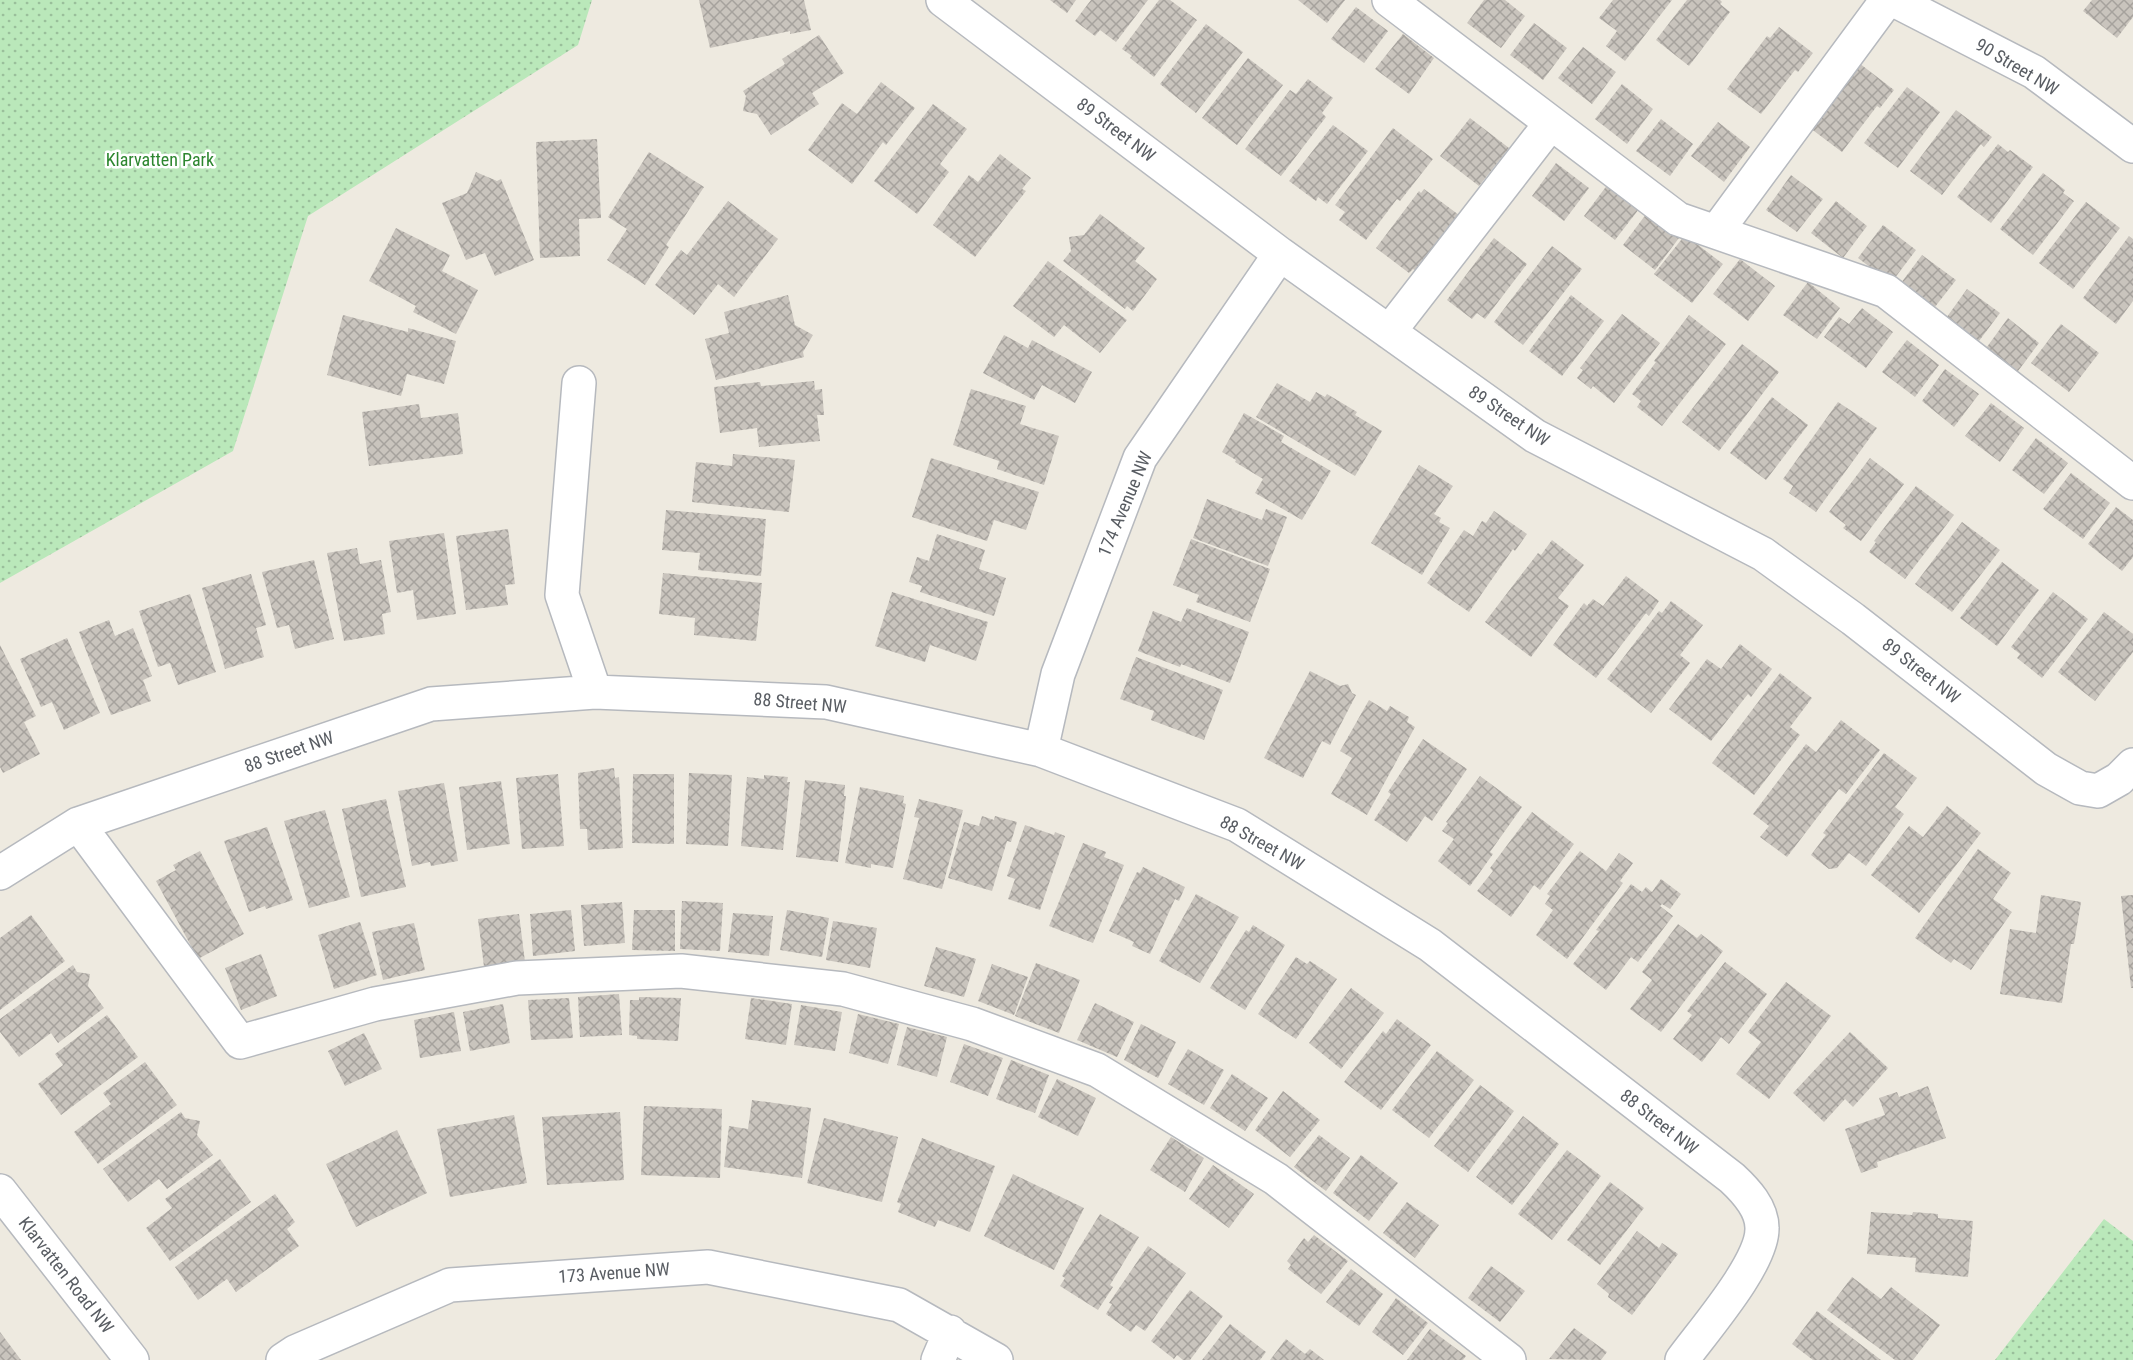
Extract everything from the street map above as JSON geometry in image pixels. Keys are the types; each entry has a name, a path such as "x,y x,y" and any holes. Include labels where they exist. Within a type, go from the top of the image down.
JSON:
{"street":[{"name":"89 Street NW","path":"943,0 1280,254 1535,436 1763,554 1853,618 2046,769 2080,788 2098,791 2119,779 2133,765"},
{"path":"1389,0 1678,219 1886,291 2133,483"},
{"path":"1716,232 1887,0"},
{"name":"90 Street NW","path":"1894,0 2034,72 2133,146"},
{"path":"1389,332 1551,123"},
{"name":"174 Avenue NW","path":"1041,750 1058,674 1140,458 1280,254"},
{"path":"579,383 562,595 595,692"},
{"name":"88 Street NW","path":"0,873 78,824 431,704 595,692 826,702 1041,750 1237,825 1430,945 1732,1178 1746,1192 1758,1210 1762,1228 1759,1246 1751,1266 1682,1360"},
{"path":"78,824 240,1042 375,1004 518,978 681,971 843,989 972,1024 1097,1070 1276,1179 1509,1360"},
{"name":"Klarvatten Road NW","path":"0,1191 132,1360"},
{"name":"173 Avenue NW","path":"283,1360 295,1352 450,1285 708,1267 899,1305 944,1346 996,1360"}],"green space":[{"name":"Klarvatten Park","path":"0,0 592,0 578,45 308,216 233,451 0,583"},
{"path":"2104,1219 2133,1241 2133,1360 1995,1360"}],"building":[{"path":"699,0 804,0 811,30 790,34 790,31 710,48"},
{"path":"1050,0 1076,0 1067,13"},
{"path":"1091,0 1148,0 1116,42 1100,30 1095,36 1075,21"},
{"path":"1159,0 1170,0 1197,20 1154,77 1122,49"},
{"path":"1298,0 1345,0 1327,23"},
{"path":"1484,0 1505,0 1525,16 1501,48 1467,23"},
{"path":"1613,0 1672,0 1625,61 1606,46 1617,31 1599,18"},
{"path":"1687,0 1720,0 1722,2 1720,4 1730,12 1689,66 1656,40"},
{"path":"2092,0 2133,0 2133,17 2117,38 2083,11"},
{"path":"1356,7 1388,31 1364,63 1331,39"},
{"path":"1534,23 1567,48 1543,80 1510,55"},
{"path":"1206,24 1243,52 1196,113 1160,84"},
{"path":"1779,27 1813,53 1798,72 1795,70 1761,114 1727,89 1767,36 1770,38"},
{"path":"1403,34 1434,58 1409,94 1375,69"},
{"path":"819,35 844,73 812,93 819,104 771,135 757,114 743,111 746,96 743,91 785,64 782,59"},
{"path":"1583,47 1616,72 1592,104 1558,78"},
{"path":"1248,58 1283,85 1237,145 1202,118"},
{"path":"1859,63 1894,90 1880,108 1877,106 1842,152 1810,128"},
{"path":"1308,79 1333,98 1322,113 1326,117 1281,176 1245,149 1290,90 1296,94"},
{"path":"881,82 915,108 886,145 883,142 852,184 808,150 842,103 857,114"},
{"path":"1622,84 1653,109 1627,144 1595,119"},
{"path":"1907,87 1940,112 1898,168 1864,143"},
{"path":"933,104 967,129 940,164 949,172 917,214 874,181"},
{"path":"1956,110 1992,137 1984,147 1981,144 1942,195 1910,171"},
{"path":"1470,118 1509,148 1479,186 1440,156"},
{"path":"1661,119 1693,144 1670,176 1636,151"},
{"path":"1718,122 1750,147 1724,182 1691,156"},
{"path":"1333,125 1368,151 1327,204 1318,197 1316,201 1289,181"},
{"path":"1393,128 1433,159 1400,201 1397,199 1366,240 1339,220 1345,212 1335,205"},
{"path":"597,139 601,218 579,219 580,256 540,258 536,142"},
{"path":"1998,144 2033,167 1991,223 1957,197"},
{"path":"649,152 704,187 666,245 669,247 645,285 607,260 627,229 608,217"},
{"path":"1000,154 1031,178 1022,189 1026,191 975,257 933,225 969,175 978,182"},
{"path":"1556,163 1589,188 1564,221 1532,196"},
{"path":"476,172 497,181 501,179 534,260 495,276 485,253 466,260 442,203 467,193"},
{"path":"2043,173 2065,190 2063,193 2074,201 2033,255 2000,229"},
{"path":"1791,175 1823,199 1797,232 1766,210"},
{"path":"1608,184 1639,209 1615,240 1584,216"},
{"path":"1424,189 1459,215 1416,271 1413,269 1409,273 1376,248 1419,191 1421,193"},
{"path":"728,201 778,239 734,297 718,284 694,315 655,285 681,250 687,255"},
{"path":"1836,201 1867,226 1843,258 1811,233"},
{"path":"2086,202 2120,228 2073,289 2039,263"},
{"path":"1647,213 1679,238 1655,270 1623,245"},
{"path":"1100,214 1145,248 1135,261 1157,279 1133,311 1127,306 1125,309 1063,261 1071,251 1069,237 1084,235"},
{"path":"1883,225 1916,250 1891,283 1858,258"},
{"path":"396,228 450,255 442,271 478,290 456,334 413,312 416,306 369,281"},
{"path":"1685,235 1723,264 1692,303 1654,274"},
{"path":"2129,236 2133,239 2133,301 2116,324 2083,298"},
{"path":"1494,238 1527,264 1485,319 1477,313 1472,319 1447,300"},
{"path":"1552,246 1582,269 1523,345 1494,322"},
{"path":"1922,255 1956,280 1931,312 1898,287"},
{"path":"1740,259 1775,286 1748,321 1713,294"},
{"path":"1048,261 1127,320 1100,353 1064,325 1054,337 1013,306"},
{"path":"1808,282 1840,308 1817,339 1783,315"},
{"path":"1967,289 2000,313 1976,345 1944,321"},
{"path":"788,295 795,325 813,335 803,352 804,357 716,380 705,339 729,333 724,312"},
{"path":"1571,295 1604,321 1562,376 1529,351"},
{"path":"1862,308 1893,332 1866,368 1824,337 1839,317 1849,324"},
{"path":"1622,314 1660,343 1614,403 1593,386 1591,389 1577,378 1583,370 1580,368"},
{"path":"343,315 408,332 408,328 456,341 444,384 407,374 401,396 327,375"},
{"path":"1689,315 1726,344 1662,426 1637,407 1641,401 1632,394"},
{"path":"2008,318 2039,343 2015,375 1984,351"},
{"path":"2061,324 2099,353 2069,392 2031,363"},
{"path":"1004,335 1028,348 1032,340 1092,372 1075,403 1042,385 1034,400 983,373"},
{"path":"1907,340 1939,365 1915,397 1882,372"},
{"path":"1742,344 1779,372 1719,451 1682,422"},
{"path":"1945,369 1979,394 1954,427 1922,401"},
{"path":"814,381 815,390 822,389 824,415 817,415 820,441 759,447 757,428 720,433 714,387 760,382 761,386"},
{"path":"1277,383 1310,402 1316,392 1325,397 1327,394 1357,412 1355,415 1382,431 1355,476 1256,417"},
{"path":"971,389 1026,406 1020,424 1059,436 1044,485 997,469 999,461 953,445"},
{"path":"1772,397 1808,425 1766,480 1730,453"},
{"path":"1838,402 1877,428 1816,512 1789,493 1793,486 1783,479"},
{"path":"1991,403 2024,428 2000,462 1965,436"},
{"path":"419,404 421,418 458,413 463,454 369,466 362,412"},
{"path":"1244,413 1284,436 1281,442 1331,471 1302,520 1255,493 1263,479 1222,452"},
{"path":"2036,438 2068,463 2044,494 2012,470"},
{"path":"733,454 795,460 789,512 692,502 696,462 732,466"},
{"path":"931,458 1039,492 1026,530 994,520 987,541 912,517"},
{"path":"1870,458 1904,484 1861,541 1843,528 1846,525 1829,512"},
{"path":"1419,465 1453,486 1434,514 1441,518 1439,522 1450,528 1422,575 1371,543"},
{"path":"2071,473 2110,503 2083,539 2043,509"},
{"path":"1916,486 1954,515 1905,579 1869,552 1876,542 1874,541"},
{"path":"1207,499 1262,520 1266,509 1287,517 1268,566 1193,538"},
{"path":"2116,507 2133,520 2133,557 2122,571 2088,544"},
{"path":"666,510 766,519 761,576 698,570 700,553 662,550"},
{"path":"1494,511 1527,534 1515,551 1513,549 1469,612 1427,583 1464,530 1473,536 1482,521 1486,523"},
{"path":"1962,522 2000,550 1952,612 1915,584"},
{"path":"508,529 515,584 505,585 508,605 466,610 456,536"},
{"path":"444,533 456,614 417,620 413,590 397,593 389,541"},
{"path":"937,534 985,550 979,569 1006,578 994,616 920,592 922,586 909,582 917,557 929,561"},
{"path":"1191,539 1270,569 1250,622 1196,602 1199,595 1173,585"},
{"path":"1552,540 1584,565 1558,598 1569,606 1531,657 1485,622 1538,553 1541,555"},
{"path":"357,548 360,564 381,560 391,612 382,614 385,634 344,641 327,553"},
{"path":"314,560 334,639 295,649 289,625 277,628 262,572"},
{"path":"2002,562 2039,590 1997,646 1960,618"},
{"path":"663,573 762,583 756,641 694,635 695,618 659,614"},
{"path":"251,574 266,625 256,628 264,657 225,669 202,588"},
{"path":"1626,576 1659,601 1649,616 1646,613 1596,678 1553,645 1584,603 1587,606 1593,599 1603,606"},
{"path":"892,592 988,622 976,661 930,645 925,662 875,646"},
{"path":"2053,592 2088,619 2042,678 2017,658 2020,654 2011,647"},
{"path":"190,594 216,672 178,685 170,663 158,667 139,611"},
{"path":"1671,601 1703,625 1680,655 1690,663 1651,713 1607,679 1659,611 1662,613"},
{"path":"1187,608 1249,632 1230,683 1181,664 1180,667 1138,651 1153,611 1181,622"},
{"path":"2104,612 2133,634 2133,652 2095,701 2058,672"},
{"path":"109,620 115,636 133,628 152,676 143,680 151,701 111,715 79,632"},
{"path":"67,638 100,713 64,730 52,702 41,707 20,659"},
{"path":"1740,644 1772,669 1751,697 1748,694 1711,741 1669,709 1707,659 1721,669"},
{"path":"0,645 36,716 24,722 40,754 3,773 0,767"},
{"path":"1136,657 1223,690 1204,740 1151,720 1154,711 1120,699"},
{"path":"1310,671 1340,686 1348,684 1352,693 1356,695 1330,745 1322,741 1303,778 1264,758"},
{"path":"1780,673 1812,698 1790,727 1800,735 1754,795 1712,763"},
{"path":"1369,700 1387,711 1390,706 1409,717 1407,722 1415,727 1367,815 1331,794 1352,758 1340,751"},
{"path":"1841,720 1880,750 1846,794 1839,789 1787,857 1760,837 1769,826 1753,814 1806,744 1816,752"},
{"path":"1423,739 1467,769 1432,821 1425,816 1407,842 1374,820 1391,794 1388,792"},
{"path":"1884,753 1917,778 1895,807 1904,814 1866,866 1849,853 1837,868 1829,869 1811,855 1826,835 1823,833"},
{"path":"614,768 615,778 619,777 623,848 588,850 587,829 580,829 578,773"},
{"path":"689,773 732,775 728,846 686,844"},
{"path":"558,774 564,846 522,849 516,778"},
{"path":"633,774 674,774 674,844 632,843"},
{"path":"764,775 788,777 787,782 790,782 783,850 741,846 747,777 764,779"},
{"path":"1480,776 1522,807 1490,852 1493,854 1470,886 1438,861 1454,839 1442,831 1448,823 1446,822"},
{"path":"805,780 845,785 844,796 846,796 838,862 796,857"},
{"path":"501,781 510,844 467,850 459,787"},
{"path":"444,783 458,861 431,866 430,862 412,866 398,791"},
{"path":"860,787 904,796 903,803 906,804 893,868 871,864 871,868 845,863"},
{"path":"386,799 406,887 361,897 342,809"},
{"path":"919,799 963,810 942,889 903,879 919,818 914,817"},
{"path":"1947,806 1981,833 1919,913 1871,875 1909,826 1923,837"},
{"path":"325,810 350,897 309,908 284,821"},
{"path":"1532,812 1574,844 1540,890 1534,885 1511,917 1477,891 1493,871 1490,868"},
{"path":"982,816 994,820 995,816 1017,822 1011,842 1007,841 992,891 948,878 964,822 979,826"},
{"path":"1025,825 1054,835 1055,832 1065,836 1040,910 1008,899 1015,879 1007,876"},
{"path":"267,827 293,900 249,912 224,841"},
{"path":"1083,843 1106,852 1104,857 1124,865 1093,943 1049,926"},
{"path":"1978,849 2011,873 1993,899 2012,912 1971,970 1954,959 1951,963 1915,938"},
{"path":"200,851 244,934 198,959 156,881 176,870 173,865"},
{"path":"1580,851 1606,871 1619,853 1633,863 1620,881 1623,883 1567,959 1536,935 1553,910 1545,904 1550,896 1547,894"},
{"path":"1143,867 1185,887 1179,901 1175,899 1150,954 1132,946 1134,942 1109,931 1137,872 1140,873"},
{"path":"1661,879 1681,894 1670,909 1662,904 1660,906 1673,916 1638,962 1631,957 1606,990 1573,964 1631,884 1642,892 1646,887 1652,892"},
{"path":"1196,894 1239,917 1200,983 1159,961"},
{"path":"2041,895 2081,902 2074,944 2071,944 2062,1003 2000,994 2010,929 2036,933"},
{"path":"2133,895 2133,988 2131,988 2121,896"},
{"path":"682,901 723,903 720,951 680,949"},
{"path":"622,902 625,943 584,946 581,905"},
{"path":"571,910 575,951 533,956 530,914"},
{"path":"634,910 675,910 675,951 632,950"},
{"path":"787,910 829,918 822,957 780,950"},
{"path":"733,913 773,916 769,956 728,952"},
{"path":"519,914 525,962 484,967 478,919"},
{"path":"31,915 65,961 0,1010 0,938"},
{"path":"833,921 877,928 870,968 826,960"},
{"path":"360,922 377,975 334,989 318,935"},
{"path":"414,923 425,970 383,980 372,932"},
{"path":"1678,924 1697,938 1701,934 1723,951 1661,1032 1630,1009 1652,980 1642,972"},
{"path":"1253,925 1285,945 1245,1010 1210,988 1246,930 1249,932"},
{"path":"936,947 976,959 964,997 924,986"},
{"path":"261,954 277,996 241,1010 225,968"},
{"path":"1296,957 1307,964 1310,961 1337,979 1296,1039 1258,1014"},
{"path":"1725,962 1767,994 1729,1044 1721,1037 1702,1062 1673,1039 1692,1015 1687,1011"},
{"path":"1036,963 1080,980 1059,1033 1015,1016"},
{"path":"992,964 1028,977 1014,1015 978,1001"},
{"path":"73,965 77,972 90,974 88,986 104,1008 58,1043 51,1033 19,1057 0,1032 0,1019"},
{"path":"1786,982 1831,1016 1769,1099 1736,1074 1761,1042 1748,1032"},
{"path":"1351,988 1384,1013 1341,1069 1309,1043"},
{"path":"619,994 622,1035 580,1037 578,997"},
{"path":"639,997 681,998 678,1041 637,1039 637,1036 629,1035 630,1000 639,1000"},
{"path":"569,998 573,1038 531,1040 528,1000"},
{"path":"751,998 792,1004 786,1045 745,1039"},
{"path":"1095,1003 1134,1022 1117,1057 1077,1040"},
{"path":"503,1004 510,1043 470,1051 463,1012"},
{"path":"801,1005 842,1012 835,1051 794,1045"},
{"path":"454,1012 461,1051 420,1058 414,1020"},
{"path":"858,1014 899,1024 888,1064 849,1053"},
{"path":"107,1015 138,1057 61,1115 38,1084 63,1065 55,1054"},
{"path":"1397,1019 1431,1045 1381,1110 1344,1082 1383,1031 1386,1034"},
{"path":"1141,1024 1176,1042 1158,1078 1124,1060"},
{"path":"907,1027 947,1037 937,1077 897,1065"},
{"path":"1850,1032 1888,1068 1853,1107 1845,1099 1824,1122 1793,1093"},
{"path":"364,1033 382,1069 345,1086 328,1051"},
{"path":"964,1044 1003,1058 988,1096 950,1082"},
{"path":"1188,1049 1224,1070 1204,1105 1168,1084"},
{"path":"1437,1051 1474,1080 1429,1138 1392,1110"},
{"path":"1011,1060 1049,1075 1035,1113 996,1099"},
{"path":"145,1062 177,1105 98,1164 74,1132 111,1104 103,1093"},
{"path":"1232,1074 1268,1098 1245,1131 1210,1108"},
{"path":"1057,1079 1096,1098 1078,1136 1038,1117"},
{"path":"1480,1085 1514,1111 1468,1172 1434,1146"},
{"path":"1928,1086 1946,1138 1877,1162 1878,1167 1861,1173 1845,1129 1885,1115 1879,1098 1897,1092 1899,1097"},
{"path":"1283,1091 1320,1120 1290,1157 1255,1130"},
{"path":"752,1100 811,1108 802,1178 724,1167 729,1126 748,1129"},
{"path":"644,1106 722,1109 720,1178 641,1175"},
{"path":"181,1112 185,1118 200,1121 197,1135 213,1155 167,1189 159,1179 128,1202 103,1169"},
{"path":"620,1112 624,1180 547,1185 542,1117"},
{"path":"514,1115 527,1183 450,1197 437,1129"},
{"path":"1523,1116 1559,1144 1512,1205 1476,1177"},
{"path":"824,1118 898,1137 882,1202 807,1183"},
{"path":"397,1130 427,1193 356,1227 326,1164"},
{"path":"1319,1135 1350,1158 1326,1191 1294,1167"},
{"path":"1171,1137 1204,1158 1185,1192 1150,1170"},
{"path":"922,1138 995,1166 970,1232 938,1220 935,1227 898,1212 901,1204 897,1202"},
{"path":"1567,1150 1601,1176 1552,1240 1518,1214"},
{"path":"1361,1155 1398,1183 1369,1221 1333,1193"},
{"path":"220,1159 251,1202 170,1261 146,1228 172,1208 165,1199"},
{"path":"1213,1165 1254,1194 1229,1228 1189,1199"},
{"path":"1013,1174 1084,1208 1054,1270 984,1236"},
{"path":"1610,1182 1644,1208 1600,1265 1567,1240"},
{"path":"275,1194 295,1222 287,1229 299,1246 236,1292 227,1279 198,1300 175,1267"},
{"path":"1407,1202 1439,1225 1415,1258 1383,1233"},
{"path":"1871,1212 1938,1214 1938,1218 1973,1221 1968,1277 1915,1272 1916,1258 1867,1254"},
{"path":"1100,1214 1139,1237 1110,1285 1113,1287 1098,1310 1060,1286 1065,1278 1062,1276"},
{"path":"1637,1231 1659,1248 1662,1243 1678,1254 1632,1315 1608,1297 1609,1294 1597,1284"},
{"path":"1314,1235 1348,1261 1321,1294 1288,1269 1291,1265 1287,1261 1304,1238 1308,1242"},
{"path":"1148,1246 1186,1273 1145,1331 1136,1325 1131,1332 1106,1314 1112,1304 1109,1303"},
{"path":"1491,1266 1525,1291 1500,1322 1468,1298"},
{"path":"1351,1269 1383,1294 1359,1326 1326,1302"},
{"path":"1852,1277 1881,1299 1891,1287 1940,1325 1913,1360 1895,1360 1827,1310"},
{"path":"1190,1290 1223,1316 1190,1360 1183,1360 1177,1355 1174,1359 1151,1341"},
{"path":"1396,1298 1428,1323 1403,1355 1372,1332"},
{"path":"1817,1311 1881,1360 1813,1360 1792,1344"},
{"path":"1230,1324 1266,1352 1260,1360 1202,1360"},
{"path":"1574,1328 1607,1352 1601,1360 1549,1359"},
{"path":"1430,1329 1466,1356 1463,1360 1407,1360"},
{"path":"0,1332 21,1360 0,1360"},
{"path":"1286,1339 1305,1354 1310,1349 1324,1360 1270,1360"}]}
